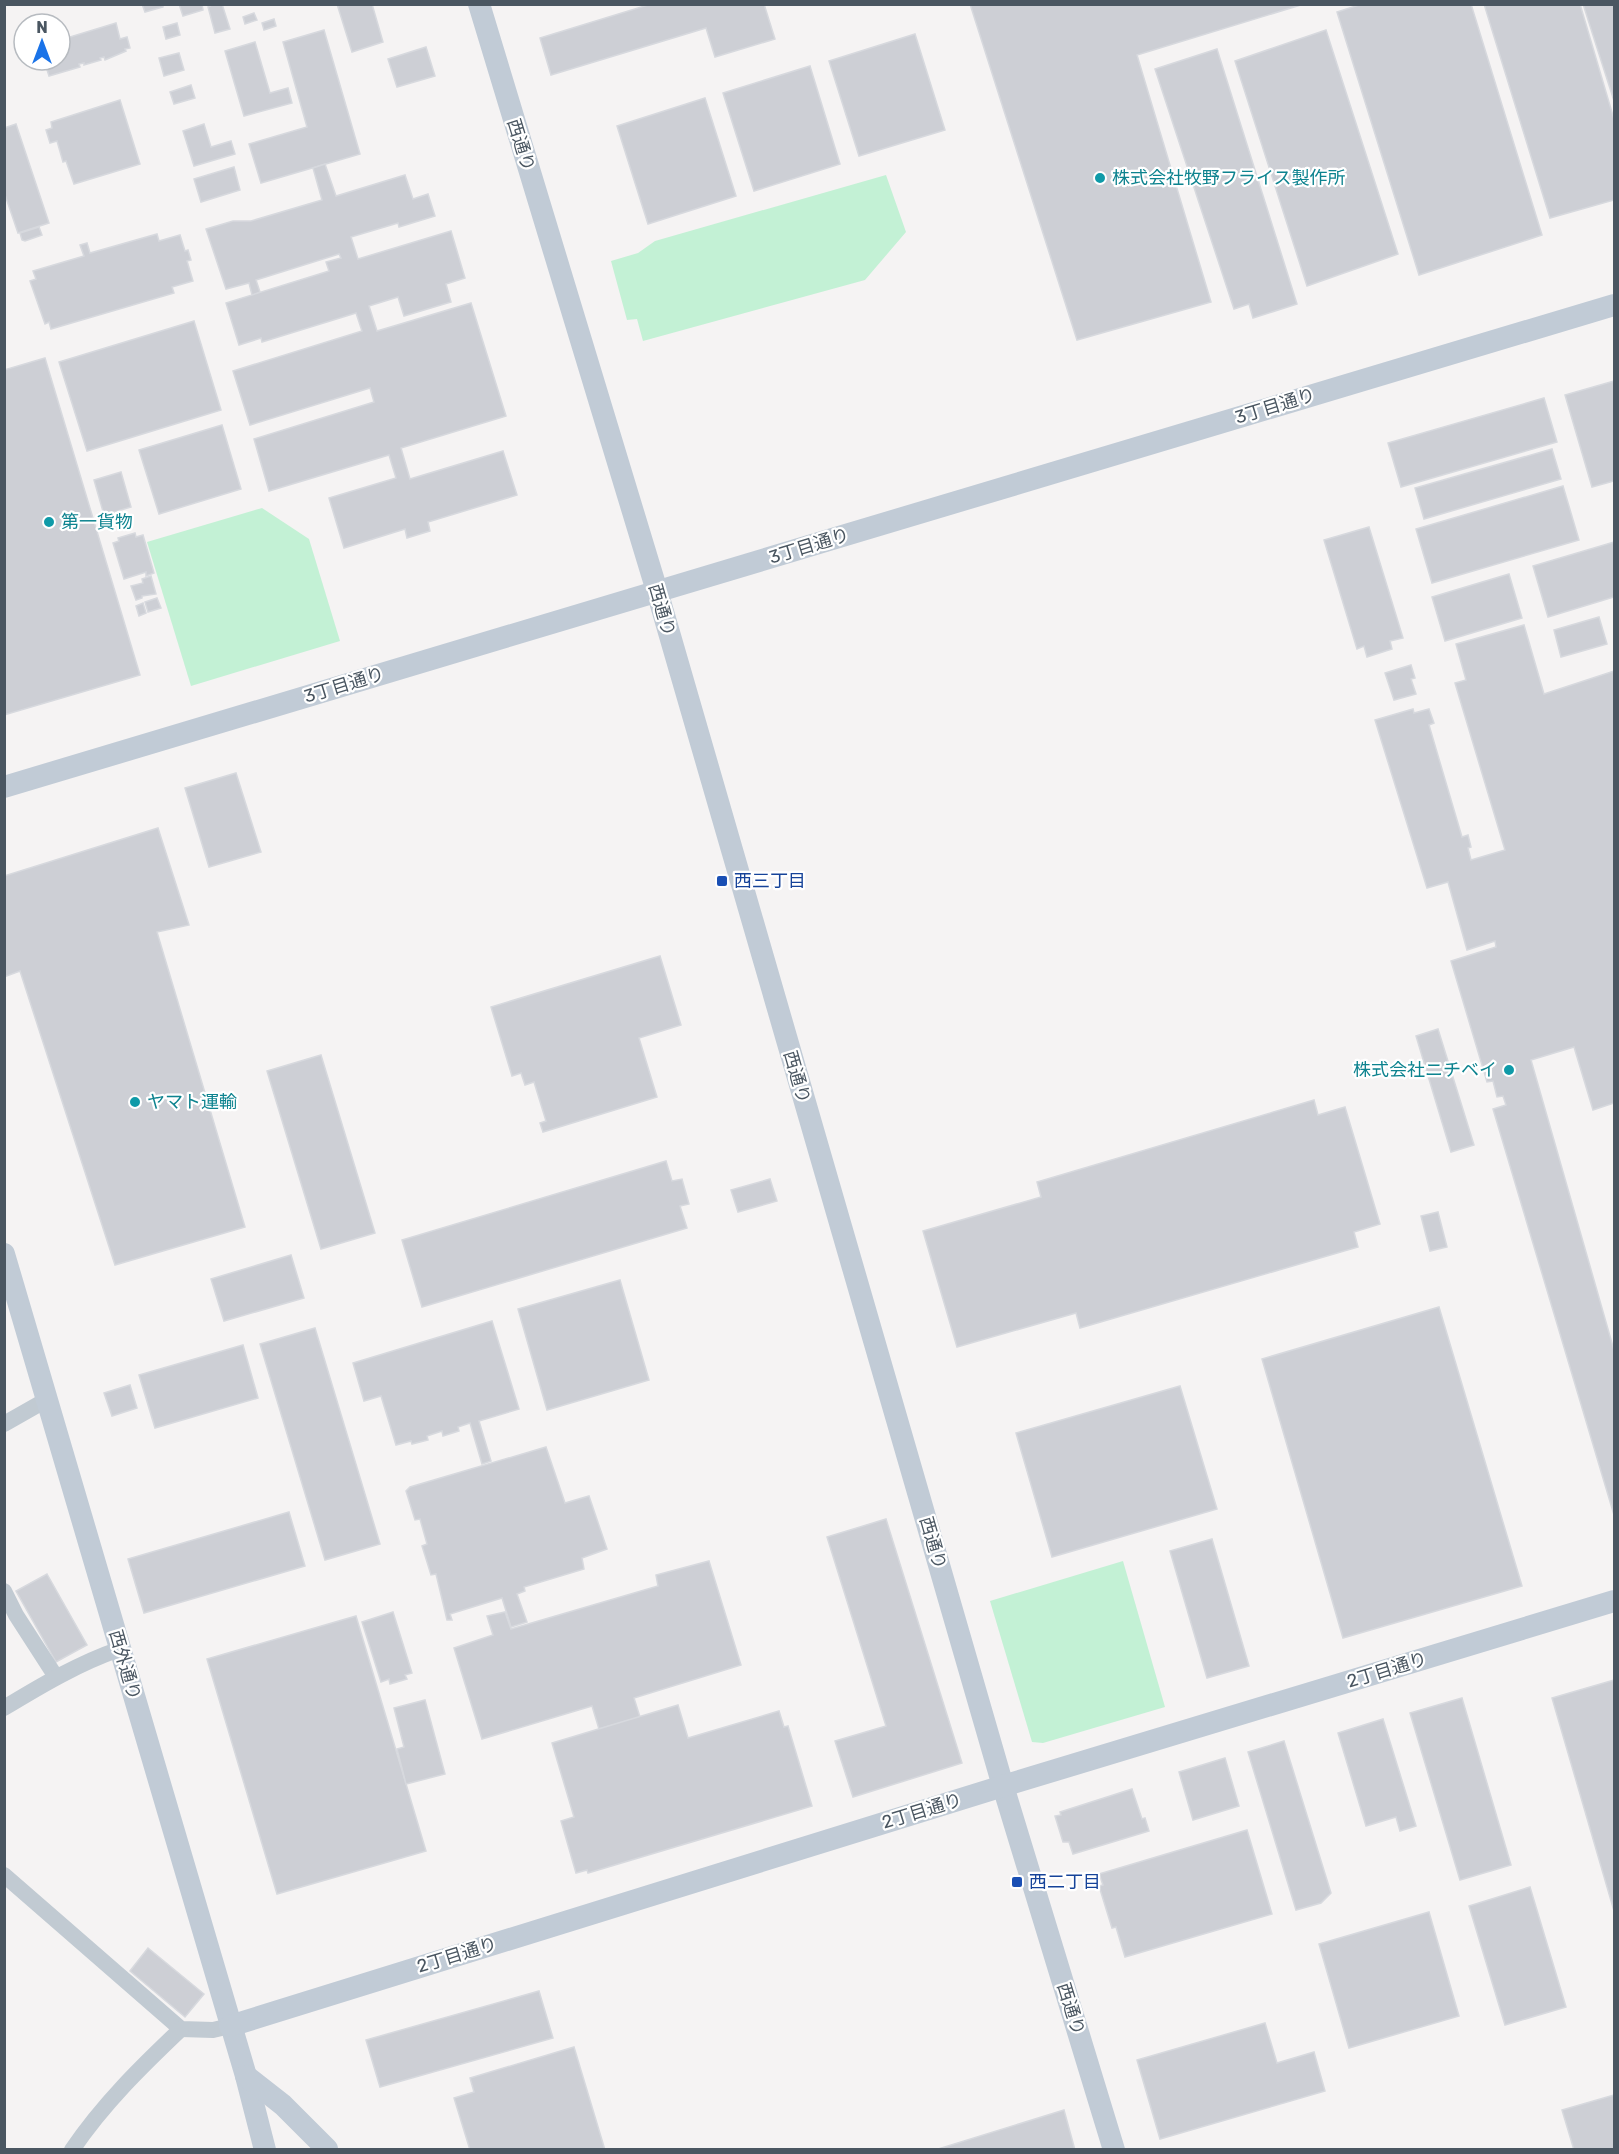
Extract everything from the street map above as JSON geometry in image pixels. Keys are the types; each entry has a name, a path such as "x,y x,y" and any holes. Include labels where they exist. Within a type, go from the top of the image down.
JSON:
{"street":[{"name":"西通り","path":"479,4 657,591 1003,1786 1114,2150"},
{"name":"3丁目通り","path":"4,787 1614,305"},
{"name":"西外通り","path":"4,1254 246,2076 265,2150"},
{"path":"4,1424 48,1399"},
{"path":"4,1591 16,1615 56,1677"},
{"name":"2丁目通り","path":"230,2026 1003,1786 1614,1601"},
{"path":"4,1708 56,1677 120,1649"},
{"path":"4,1875 181,2029 213,2030 230,2026"},
{"path":"72,2150 86,2130 135,2073 181,2029"},
{"path":"246,2076 283,2105 327,2149"},
{"path":"307,2150 327,2149"}],"green space":[{"path":"886,175 906,232 865,280 643,341 637,319 627,320 611,261 638,253 655,241"},
{"path":"262,508 309,539 340,641 191,686 147,542"},
{"path":"1123,1561 1165,1707 1043,1743 1032,1742 990,1601"}],"building":[{"path":"142,4 163,4 163,7 145,12"},
{"path":"179,4 202,4 203,10 183,16"},
{"path":"222,4 230,29 215,33 208,7"},
{"path":"337,4 372,4 383,42 352,52"},
{"path":"651,4 764,4 775,39 715,57 706,28 551,75 540,38"},
{"name":"株式会社牧野フライス製作所","path":"970,4 1304,4 1137,55 1211,302 1077,340"},
{"path":"1362,4 1471,4 1542,235 1419,275 1337,12"},
{"path":"1484,4 1580,4 1614,119 1614,200 1550,218"},
{"path":"1583,4 1614,4 1614,101"},
{"path":"254,13 257,20 245,24 243,17"},
{"path":"274,19 276,26 264,30 262,23"},
{"path":"116,23 120,39 127,37 130,48 105,60 104,57 100,58 101,60 84,65 84,63 79,64 80,67 72,69 72,36"},
{"path":"177,23 180,35 166,39 163,27"},
{"path":"324,30 360,154 261,183 249,144 307,127 283,42"},
{"path":"1326,30 1398,254 1307,286 1235,61"},
{"path":"915,34 945,130 859,156 829,61"},
{"path":"255,42 270,93 288,88 292,103 244,116 225,51"},
{"path":"426,47 435,76 397,87 388,59"},
{"path":"1217,49 1297,304 1253,318 1249,304 1234,309 1155,69"},
{"path":"179,53 184,70 164,76 159,58"},
{"path":"810,66 840,164 754,191 723,93"},
{"path":"48,72 63,72 49,76"},
{"path":"191,85 195,98 174,104 170,92"},
{"path":"705,98 736,196 648,224 617,126"},
{"path":"120,100 140,164 74,184 66,161 63,162 57,141 50,143 46,130 52,128 51,122"},
{"path":"16,124 49,223 18,233 4,192 4,128"},
{"path":"204,124 211,147 231,141 235,154 194,166 183,131"},
{"path":"325,164 336,196 405,175 413,199 428,194 435,216 399,227 398,223 351,237 358,259 451,231 465,278 446,284 451,302 404,316 398,297 369,306 377,331 471,303 506,416 401,448 410,479 503,451 517,495 428,522 430,531 407,538 405,529 344,548 329,498 396,478 389,455 269,491 254,439 374,402 370,388 250,425 233,371 362,331 356,313 262,342 261,338 239,345 226,303 252,295 249,283 226,289 206,229 233,221 251,221 322,200 313,168","holes":["339,254 341,258 326,262 329,271 253,295 260,292 256,280"]},
{"path":"234,167 240,190 201,202 194,179"},
{"path":"39,227 42,235 22,240 20,233"},
{"path":"157,234 159,241 180,235 185,251 188,250 191,260 187,261 193,281 172,287 174,293 51,329 49,322 45,324 30,281 36,279 33,271 84,256 80,245 87,243 90,253"},
{"path":"194,321 221,410 87,451 59,362"},
{"name":"第一貨物","path":"45,358 140,675 4,715 4,370"},
{"path":"1614,381 1614,481 1592,487 1565,395"},
{"path":"1544,398 1557,442 1401,487 1388,443"},
{"path":"222,425 241,489 159,514 139,450"},
{"path":"1552,449 1561,479 1424,519 1415,488"},
{"path":"121,472 131,507 104,515 94,480"},
{"path":"1563,486 1579,540 1432,583 1416,529"},
{"path":"1369,527 1403,638 1390,641 1392,649 1367,657 1364,646 1357,649 1324,540"},
{"path":"135,533 136,537 143,535 154,573 146,576 146,572 124,579 113,543 119,541 118,538"},
{"path":"1614,542 1614,597 1548,617 1533,566"},
{"path":"1509,574 1522,618 1445,641 1432,597"},
{"path":"151,576 156,594 142,596 136,600 131,586 143,583 142,579"},
{"path":"157,598 161,608 148,612 145,602"},
{"path":"143,603 146,613 139,616 136,606"},
{"path":"1599,617 1607,644 1561,657 1554,630"},
{"name":"株式会社ニチベイ","path":"1524,625 1544,694 1614,671 1614,1103 1593,1110 1574,1047 1531,1060 1614,1350 1614,1515 1493,1109 1506,1105 1503,1096 1497,1097 1493,1081 1487,1082 1451,961 1496,947 1495,941 1467,950 1448,882 1427,888 1375,720 1413,709 1414,713 1429,709 1434,723 1429,725 1462,837 1468,835 1471,860 1505,850 1455,683 1466,680 1456,644"},
{"path":"1411,665 1415,678 1411,679 1416,694 1394,700 1385,673"},
{"path":"236,773 261,852 209,867 185,788"},
{"name":"ヤマト運輸","path":"158,828 189,925 157,932 245,1227 115,1265 20,971 4,977 4,876"},
{"path":"660,956 681,1025 639,1038 657,1097 543,1132 540,1123 546,1121 534,1082 525,1085 521,1073 512,1076 491,1007"},
{"path":"1438,1029 1474,1145 1451,1152 1416,1036"},
{"path":"321,1055 375,1233 321,1249 267,1071"},
{"path":"1314,1100 1318,1115 1345,1107 1380,1224 1354,1232 1358,1247 1080,1328 1076,1313 957,1347 923,1231 1041,1197 1037,1182"},
{"path":"666,1161 672,1181 682,1179 689,1204 680,1206 687,1228 422,1307 402,1240"},
{"path":"770,1179 777,1201 738,1212 731,1190"},
{"path":"1438,1212 1447,1247 1430,1251 1421,1216"},
{"path":"291,1255 304,1298 224,1321 211,1279"},
{"path":"620,1280 649,1380 547,1410 518,1309"},
{"path":"1439,1307 1522,1586 1343,1638 1262,1359"},
{"path":"492,1321 519,1409 479,1421 491,1461 482,1464 470,1423 458,1427 459,1431 443,1436 442,1431 427,1436 428,1440 396,1445 381,1396 364,1401 353,1363"},
{"path":"315,1328 380,1544 325,1560 260,1344"},
{"path":"243,1345 258,1398 155,1428 139,1375"},
{"path":"130,1385 137,1408 112,1416 104,1393"},
{"path":"1180,1386 1217,1509 1052,1557 1016,1433"},
{"path":"546,1447 565,1503 589,1496 607,1549 582,1558 584,1569 524,1587 525,1591 517,1594 527,1622 511,1627 502,1598 450,1614 452,1620 447,1620 436,1574 431,1575 422,1546 427,1544 420,1519 415,1520 406,1491 410,1487"},
{"path":"289,1512 305,1566 144,1613 128,1559"},
{"path":"886,1519 962,1763 853,1797 835,1741 886,1726 827,1537"},
{"path":"1212,1539 1249,1666 1207,1678 1170,1551"},
{"path":"709,1561 741,1665 634,1698 640,1717 599,1729 592,1706 482,1739 454,1648 493,1635 487,1616 505,1612 511,1629 658,1586 656,1575"},
{"path":"47,1574 87,1645 56,1662 16,1591"},
{"path":"393,1612 412,1673 405,1675 407,1679 390,1684 389,1679 381,1682 362,1622"},
{"path":"356,1616 426,1851 277,1894 207,1659"},
{"path":"1614,1680 1614,1911 1552,1698"},
{"path":"1462,1698 1511,1865 1460,1880 1410,1713"},
{"path":"425,1700 445,1774 406,1784 397,1749 404,1747 394,1708"},
{"path":"678,1705 688,1738 779,1711 784,1727 788,1726 812,1806 588,1873 587,1870 576,1873 561,1821 574,1817 552,1743"},
{"path":"1383,1719 1416,1826 1400,1831 1396,1817 1366,1826 1338,1733"},
{"path":"1284,1741 1331,1893 1321,1903 1296,1910 1248,1752"},
{"path":"1225,1758 1239,1806 1193,1820 1179,1772"},
{"path":"1132,1789 1142,1819 1145,1818 1149,1831 1073,1854 1069,1842 1063,1842 1055,1816 1061,1815 1060,1812"},
{"path":"1247,1830 1272,1914 1125,1957 1116,1927 1112,1928 1099,1886 1103,1885 1099,1874"},
{"path":"1530,1887 1566,2007 1505,2025 1469,1906"},
{"path":"1429,1912 1459,2016 1349,2048 1319,1944"},
{"path":"148,1948 204,1994 185,2017 130,1971"},
{"path":"539,1991 553,2038 380,2087 366,2040"},
{"path":"1265,2023 1277,2063 1314,2052 1325,2091 1160,2139 1137,2060"},
{"path":"574,2047 605,2150 470,2150 454,2098 474,2092 470,2078"},
{"path":"1614,2095 1614,2150 1574,2150 1562,2110"},
{"path":"1064,2110 1075,2150 935,2150"}],"place":[{"name":"株式会社牧野フライス製作所","path":"1100,178"},
{"name":"第一貨物","path":"49,522"},
{"name":"西三丁目","path":"722,881"},
{"name":"株式会社ニチベイ","path":"1509,1070"},
{"name":"ヤマト運輸","path":"135,1102"},
{"name":"西二丁目","path":"1017,1882"}]}
